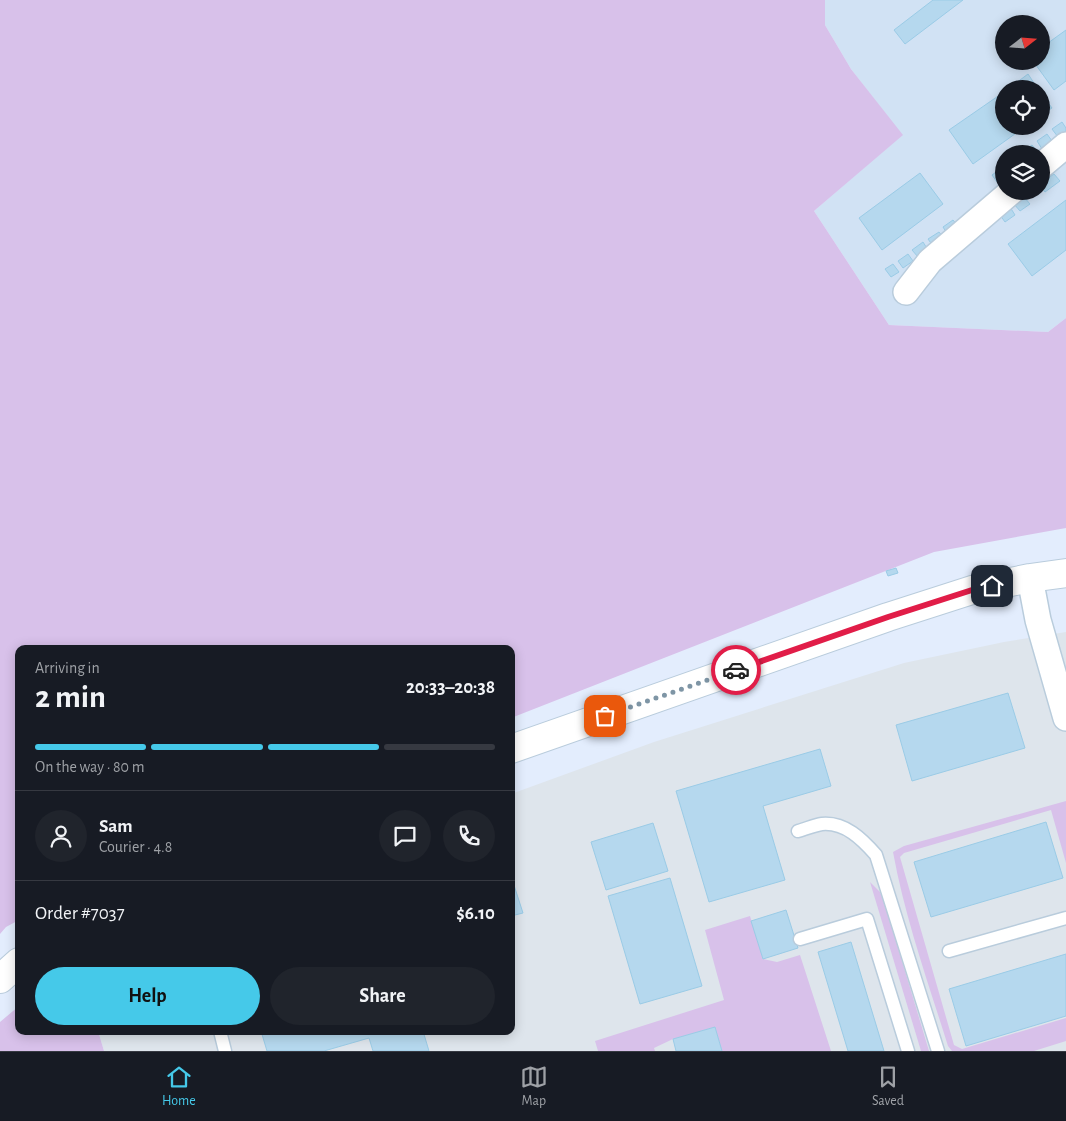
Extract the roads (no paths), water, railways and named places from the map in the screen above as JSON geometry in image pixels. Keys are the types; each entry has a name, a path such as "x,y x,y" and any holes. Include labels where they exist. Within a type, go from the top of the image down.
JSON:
{"street":[{"path":"1050,158 1066,145"},
{"path":"906,292 930,261 1001,200"},
{"path":"515,748 888,617 972,590 1066,573"},
{"path":"1030,578 1038,620 1066,718"},
{"path":"0,979 15,966"}],"lane":[{"path":"798,830 822,824 834,825 849,830 864,841 876,855 938,1051"},
{"path":"949,951 1066,918"},
{"path":"800,939 867,919 908,1051"},
{"path":"221,1035 225,1051"}]}
